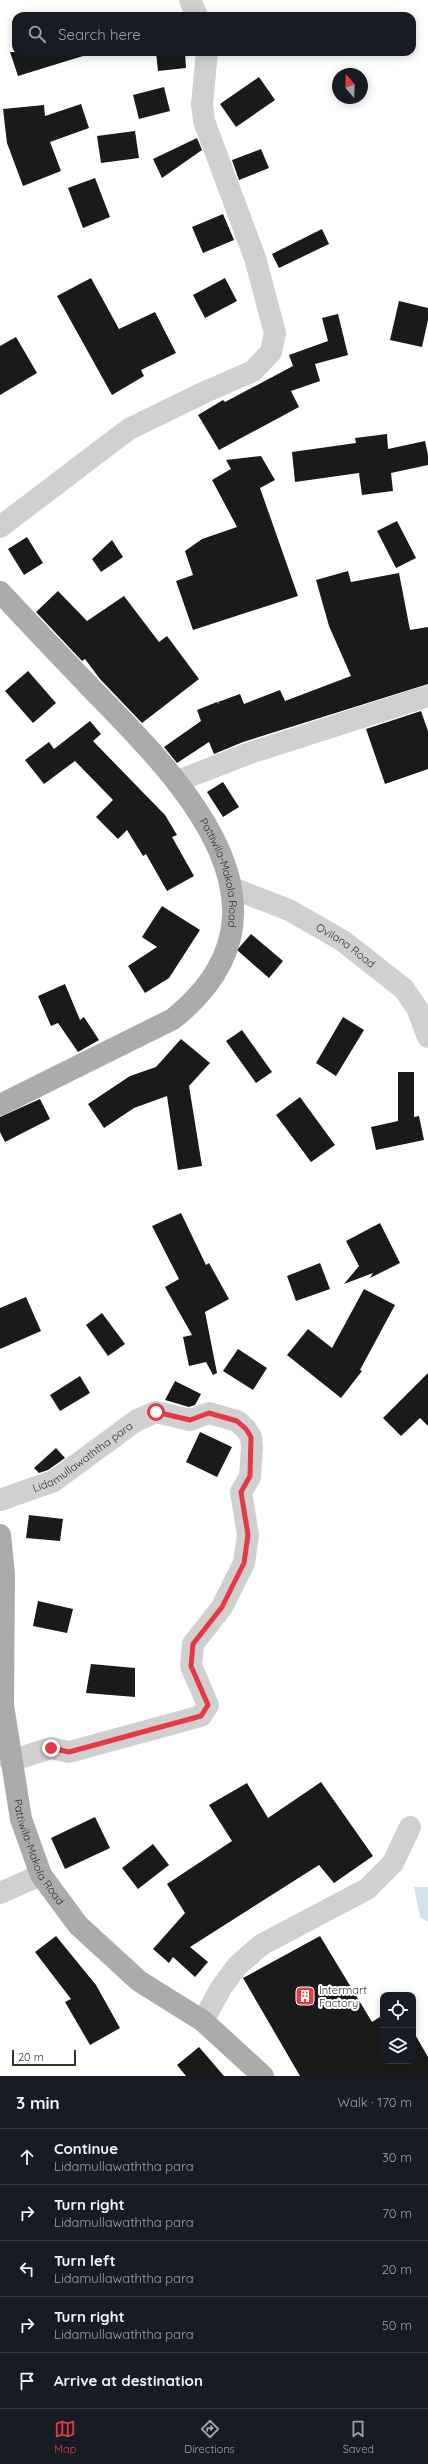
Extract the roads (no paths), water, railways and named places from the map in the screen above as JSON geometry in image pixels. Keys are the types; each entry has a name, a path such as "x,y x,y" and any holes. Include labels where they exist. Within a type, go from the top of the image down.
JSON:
{"main road":[{"name":"Pattiwila-Makola Road","path":"0,592 136,733 178,781 221,852 232,888 235,910 222,958 208,984 193,1003 173,1019 0,1105"},
{"name":"Pattiwila-Makola Road","path":"0,1535 2,1574 1,1706 21,1819 41,1875 78,1925 139,1981 203,2021 263,2076"}],"street":[{"path":"190,0 195,12"},
{"path":"0,528 129,429 252,371 271,352 275,333 254,258 204,121 202,104 207,56"},
{"path":"178,781 246,754 428,696"},
{"name":"Ovilana Road","path":"232,888 289,910 343,941 404,989 417,1008 428,1037"},
{"name":"Lidamullawaththa para","path":"0,1500 54,1481 137,1420 156,1412 190,1420 209,1413 237,1421 246,1429 251,1437 250,1476 241,1492 248,1535 244,1563 222,1607 193,1644 191,1666 208,1705 201,1716 69,1752 51,1748 10,1761"},
{"path":"203,2021 221,1988 237,1966 261,1945 367,1889 393,1863 410,1827"},
{"path":"0,1893 41,1875"}],"water":[{"path":"414,1887 428,1887 428,1922 420,1917"}],"place":[{"name":"Intermart Factory","path":"305,1996"}]}
